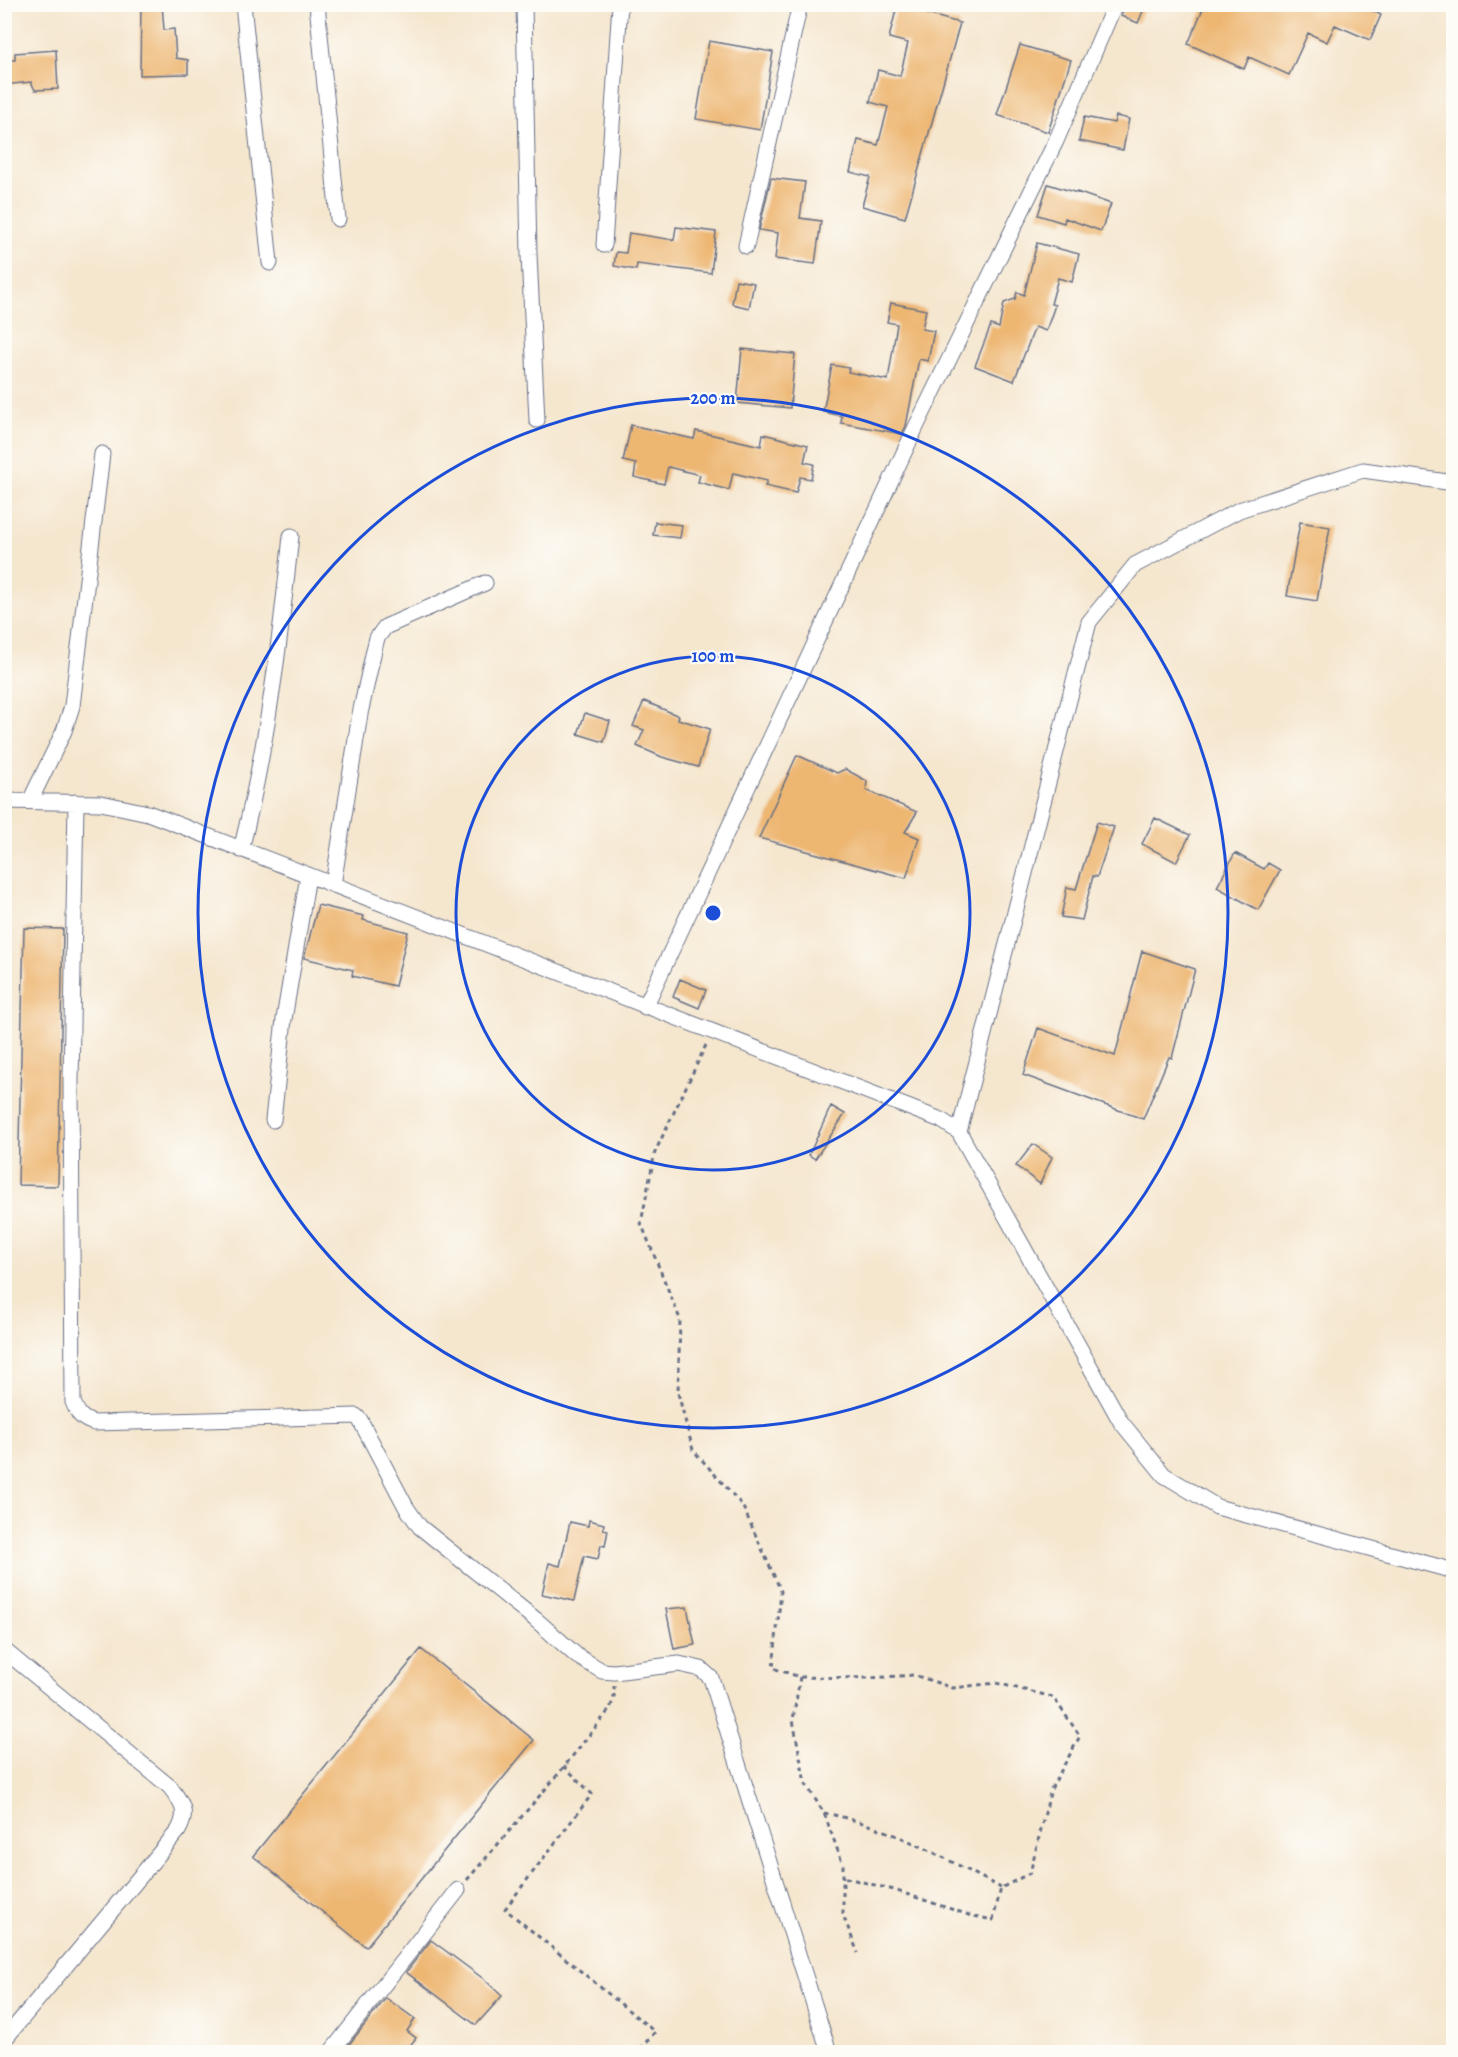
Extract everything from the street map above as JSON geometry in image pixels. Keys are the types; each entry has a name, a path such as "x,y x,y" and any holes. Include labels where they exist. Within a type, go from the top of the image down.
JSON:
{"street":[{"path":"243,4 270,263"},
{"path":"317,4 338,219"},
{"path":"524,4 529,255 537,420"},
{"path":"604,245 620,4"},
{"path":"746,246 800,4"},
{"path":"645,1007 915,429 1056,141 1115,4"},
{"path":"30,801 64,731 72,706 102,454"},
{"path":"959,1132 1089,622 1135,565 1239,510 1364,470 1454,483"},
{"path":"241,850 251,809 279,657 291,536"},
{"path":"333,885 360,714 377,638 386,627 485,583"},
{"path":"4,801 101,803 148,813 941,1120 959,1132 1121,1422 1164,1475 1217,1507 1454,1570"},
{"path":"76,802 71,1093 73,1402 78,1415 94,1423 356,1416 406,1507 420,1527 535,1619 577,1656 602,1671 614,1672 680,1664 701,1670 711,1678 829,2052"},
{"path":"273,1120 284,1019 308,876"},
{"path":"4,1650 170,1787 181,1802 184,1812 183,1822 178,1831 4,2040"},
{"path":"331,2052 458,1890"}],"path":[{"path":"713,1032 692,1071 655,1152 641,1223 680,1319 678,1393 693,1450 742,1505 781,1591 773,1668 800,1677 914,1676 953,1688 996,1683 1053,1697 1080,1736 1051,1789 1030,1873 1001,1888 993,1920 969,1915 894,1890 843,1877"},
{"path":"458,1890 610,1709 614,1698 614,1672"},
{"path":"800,1677 793,1720 805,1783 824,1813 843,1865 843,1915 858,1953"},
{"path":"564,1766 592,1794 505,1909 655,2032 637,2052"},
{"path":"824,1813 852,1818 940,1854 1001,1888"}],"building":[{"path":"141,4 162,4 164,30 174,29 176,58 188,60 188,74 140,75"},
{"path":"1126,4 1146,4 1138,23 1121,16"},
{"path":"1205,4 1360,4 1381,15 1370,40 1335,25 1327,42 1308,33 1289,75 1249,57 1244,69 1188,44"},
{"path":"897,6 960,23 905,218 862,206 870,177 850,172 858,140 878,145 888,107 870,102 878,70 900,76 908,43 889,38"},
{"path":"709,41 773,52 760,130 696,119"},
{"path":"1020,45 1071,60 1048,132 997,115"},
{"path":"56,50 58,89 35,90 31,82 4,85 4,60 15,60 15,53"},
{"path":"1116,116 1129,119 1123,150 1079,141 1084,117 1114,123"},
{"path":"771,178 805,182 800,218 821,221 815,264 775,259 778,233 759,230"},
{"path":"1048,184 1111,204 1101,231 1065,218 1064,223 1038,215"},
{"path":"676,227 716,232 711,273 637,264 636,270 614,266 616,252 626,253 629,233 674,240"},
{"path":"1037,243 1079,254 1072,282 1058,278 1051,304 1055,305 1046,331 1035,327 1014,381 975,366 991,325 999,328 1004,303 1015,299 1017,292 1024,295"},
{"path":"736,280 754,283 749,308 732,304"},
{"path":"891,303 926,310 922,329 934,331 928,361 919,359 906,426 902,434 841,423 842,416 823,412 832,365 849,368 848,372 888,380 897,324 887,322"},
{"path":"742,349 795,354 790,408 737,403"},
{"path":"631,425 694,439 696,431 761,446 763,434 808,445 804,462 814,464 811,479 800,477 796,493 765,486 767,481 733,473 729,490 698,482 700,475 668,467 664,484 634,477 636,464 623,461"},
{"path":"655,522 682,525 680,538 653,535"},
{"path":"1300,522 1330,527 1317,601 1287,596"},
{"path":"644,701 679,716 678,719 710,729 698,767 662,757 637,746 644,730 633,726"},
{"path":"585,713 610,721 604,742 578,734"},
{"path":"797,755 837,773 845,769 867,781 866,790 917,812 905,832 919,838 906,878 759,838"},
{"path":"1155,818 1190,835 1176,862 1142,844"},
{"path":"1097,822 1114,827 1097,877 1093,876 1082,920 1061,917 1067,887 1076,889"},
{"path":"1235,853 1264,869 1268,863 1280,870 1258,910 1217,887"},
{"path":"318,905 364,916 363,920 408,932 395,986 352,976 353,970 304,958"},
{"path":"24,928 63,929 58,1186 18,1185"},
{"path":"1142,951 1195,969 1172,1058 1169,1057 1143,1119 1023,1075 1038,1028 1115,1056"},
{"path":"680,979 706,990 699,1008 673,997"},
{"path":"831,1106 845,1114 815,1159 809,1155"},
{"path":"1033,1144 1052,1157 1040,1184 1016,1166"},
{"path":"589,1520 604,1524 603,1529 608,1530 605,1546 601,1545 598,1559 584,1556 574,1601 542,1594 549,1563 560,1566 570,1522 588,1526"},
{"path":"687,1607 695,1645 674,1649 666,1609"},
{"path":"421,1649 534,1740 366,1947 253,1856"},
{"path":"431,1940 485,1980 502,1996 476,2025 406,1972"},
{"path":"386,1998 415,2019 407,2031 416,2038 405,2052 343,2052"}]}
